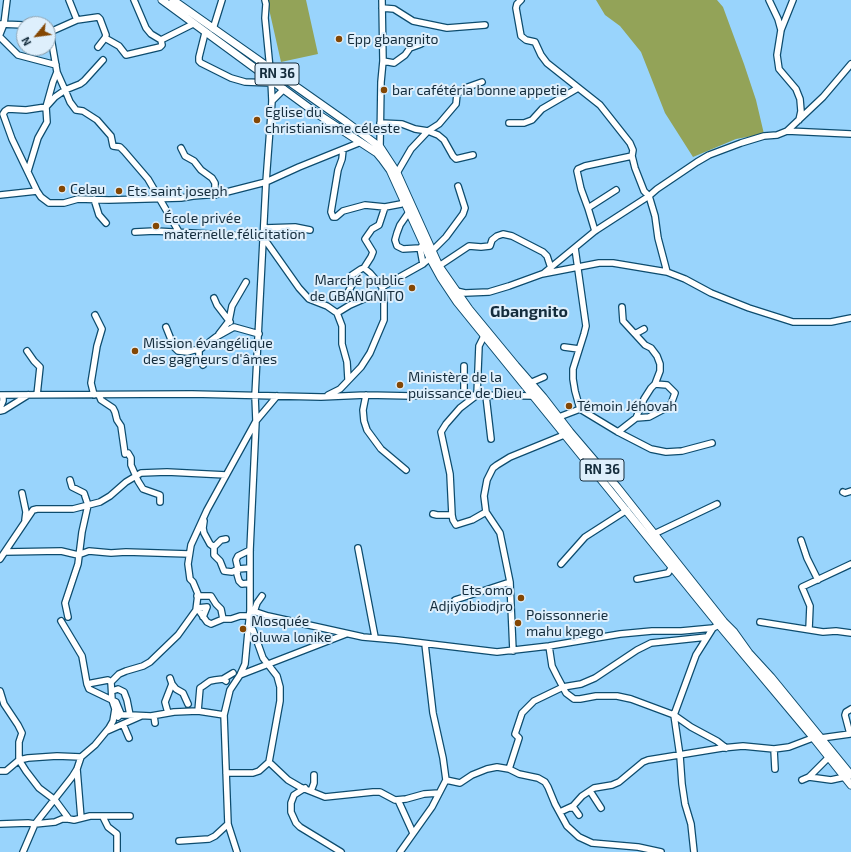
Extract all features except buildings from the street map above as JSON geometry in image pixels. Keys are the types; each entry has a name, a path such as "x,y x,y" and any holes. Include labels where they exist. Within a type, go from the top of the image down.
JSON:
{"main road":[{"name":"RN 36","path":"162,0 271,82 284,89 316,113 377,153 390,170 409,212 422,246 440,266 456,291 527,389 559,417 617,487 724,622 734,632 749,653 771,677 821,738 848,776 851,785"},
{"name":"RN 36","path":"173,0 339,117 380,148 397,173 441,278 457,302 564,435 627,510 716,626 848,776"}],"street":[{"path":"0,34 7,0"},
{"path":"69,0 77,20"},
{"path":"134,0 146,28 151,34 161,40"},
{"path":"213,29 222,0"},
{"path":"265,0 265,18 270,69"},
{"path":"380,148 381,82 383,61 382,0"},
{"path":"522,0 517,4 516,8 521,36 526,40 535,42 541,55 547,63 585,92 607,112 634,150 632,156 635,168 644,191 649,196 655,216 658,238 667,272"},
{"path":"769,0 778,19 781,30"},
{"path":"793,0 781,30 777,55 778,64 782,74 796,89 800,99 801,111 798,120"},
{"path":"382,8 394,9 413,21 447,28 485,25"},
{"path":"56,28 77,20 100,18 106,33 105,38 98,47"},
{"path":"2,24 16,25"},
{"path":"161,40 193,24"},
{"path":"205,33 199,57 201,64 231,78 245,82 271,82 272,101 263,237 250,550 252,611"},
{"path":"0,37 18,55 56,65"},
{"path":"105,38 119,46 126,55 160,47 162,45 161,40"},
{"path":"383,61 394,62 405,55 410,48 421,44"},
{"path":"54,56 57,72 70,102 76,110 83,111 97,120 111,136 113,146 120,147 148,179 158,199 179,232"},
{"path":"103,60 84,81 65,90 55,97 46,107 26,110 8,109 5,111 4,114 12,139 37,191 41,197 49,203 78,199 158,199 215,195 266,182 361,142"},
{"path":"787,132 823,97 851,64"},
{"path":"28,171 38,138 47,122 46,107 57,72"},
{"path":"397,173 412,149 428,130 439,124 456,104 457,94 482,82"},
{"path":"510,123 524,123 532,120 552,102 578,88"},
{"path":"272,101 284,89"},
{"path":"380,123 402,124 415,129 428,130 444,140 456,159 472,154"},
{"path":"542,274 595,231 709,155 764,136 777,135 787,132 851,134"},
{"path":"181,148 185,156 194,161 201,170 212,178 215,184 215,195"},
{"path":"343,150 338,170 331,213 332,216 336,217 343,211 365,205 385,207 401,204 404,201"},
{"path":"595,231 578,180 577,171 578,169 602,162 632,156"},
{"path":"382,287 422,264 432,256 433,250 446,237 463,214 465,208 458,186"},
{"path":"588,208 616,190"},
{"path":"0,195 37,191"},
{"path":"94,199 99,215 106,223"},
{"path":"356,302 350,297 348,292 352,285 352,275 364,268 371,257 373,252 365,239 372,229 379,225 385,207"},
{"path":"409,212 396,233 395,240 397,246 403,249 422,246 422,264"},
{"path":"264,228 295,227 310,230"},
{"path":"135,232 155,231 263,237"},
{"path":"440,266 469,246 490,246 492,240 503,234 512,236 543,252 547,256 551,268"},
{"path":"263,237 299,288 309,299 327,306 337,313 342,326 342,344 347,362 348,379"},
{"path":"575,248 586,326 573,369 575,391 580,409 618,432 651,449 666,452 682,451 712,443"},
{"path":"456,291 465,293 489,292 542,274 613,263 667,272 749,308 793,322 831,322 851,318"},
{"path":"321,397 340,389 361,367 370,353 384,320 384,300 382,287 364,268"},
{"path":"216,337 229,321 232,306 246,282"},
{"path":"337,313 343,308 373,295 379,296 384,300"},
{"path":"214,298 217,305 234,327 259,334"},
{"path":"618,432 636,418 644,399 655,384 660,371 660,364 657,356 651,348 645,345 623,321 622,306"},
{"path":"95,315 102,329 97,346 96,360 91,383 101,400 113,408 117,420 121,426 125,454 128,453 131,458 131,465 143,489 160,495 160,502"},
{"path":"166,327 174,347 178,351 187,352 199,350 216,337 234,327"},
{"path":"635,334 644,329"},
{"path":"477,395 479,346 484,336"},
{"path":"564,347 579,348"},
{"path":"199,350 199,357 203,365"},
{"path":"27,351 40,367 37,395"},
{"path":"464,366 464,395"},
{"path":"0,408 3,401 1,395 192,394 321,397 366,395 486,396 527,389 544,377"},
{"path":"636,418 649,417 656,414 671,404 674,400 675,393 672,388 667,385 655,384"},
{"path":"0,411 29,395"},
{"path":"366,395 363,410 367,430 381,449 406,470"},
{"path":"477,395 460,408 441,432 450,474 452,515 455,524 472,520 486,512"},
{"path":"111,682 119,674 143,666 150,662 178,635 194,615 197,608 198,594 193,582 190,579 188,554 207,510 256,421 278,396"},
{"path":"486,396 490,439"},
{"path":"559,417 580,409"},
{"path":"513,651 510,582 500,533 486,512 484,496 487,480 493,468 510,457 564,435"},
{"path":"0,559 33,510 64,510 100,502 110,496 122,485 141,473 148,471 226,475"},
{"path":"68,617 65,603 78,564 78,554 88,505 84,498 84,493 72,487 70,480"},
{"path":"843,492 851,492"},
{"path":"22,493 26,512 25,523"},
{"path":"654,534 717,504"},
{"path":"195,536 203,528 207,510"},
{"path":"561,564 585,537 627,510"},
{"path":"434,514 452,515"},
{"path":"203,528 210,544 214,547"},
{"path":"226,539 221,540 214,547 214,554 220,561 224,571 232,572 238,569 250,568"},
{"path":"801,540 807,558 818,580"},
{"path":"358,548 375,638"},
{"path":"250,550 238,556 236,560 239,581 242,584 250,583"},
{"path":"5,552 61,551 78,554 89,551 162,552 188,554"},
{"path":"809,629 810,606 802,588 851,564"},
{"path":"636,579 668,573 672,567"},
{"path":"455,600 510,582"},
{"path":"198,596 211,596 216,604 221,608 223,618"},
{"path":"237,852 228,824 224,715 230,690 245,664 248,616 262,596"},
{"path":"197,608 207,607 203,617"},
{"path":"197,608 207,622 211,624 223,618 230,619 240,616 248,616"},
{"path":"252,611 268,616 363,637 497,652 549,646 620,634 658,630 681,631 716,626"},
{"path":"61,621 82,656 89,688 93,692 112,700 118,706 120,716"},
{"path":"760,622 823,632 836,631 851,633"},
{"path":"694,852 691,824 685,804 682,784 680,756 674,715 696,655 716,626"},
{"path":"226,773 253,773 259,771 269,762 280,701 280,688 276,676 263,658 253,630 247,627"},
{"path":"240,675 346,634"},
{"path":"509,768 518,738 516,734 522,713 534,701 563,687 581,684 595,678 637,650 651,643 707,637"},
{"path":"400,852 432,807 446,780 444,758 433,713 425,644"},
{"path":"549,646 552,666 566,692 574,698 580,699 596,696 617,696 631,699 674,715 726,748"},
{"path":"198,711 200,688 210,681 225,680 233,673"},
{"path":"87,684 108,680 111,682"},
{"path":"168,713 165,702 171,681 176,689 183,694 188,704"},
{"path":"111,682 112,700 115,709 120,716"},
{"path":"112,691 118,689 124,692 130,715"},
{"path":"0,691 4,704 22,733 19,742 19,760 39,788 55,800 69,819"},
{"path":"23,852 35,824 65,787 77,769 81,757 107,732 113,721 115,709"},
{"path":"821,738 850,734 845,715 846,712 851,709"},
{"path":"113,721 120,716 154,716 168,713 198,711 224,715"},
{"path":"107,732 141,716"},
{"path":"154,716 155,723"},
{"path":"123,724 129,738"},
{"path":"560,812 573,806 590,790 619,782 645,761 743,746 774,749 789,747 810,739 812,736"},
{"path":"774,749 775,769"},
{"path":"0,771 6,770 19,760 57,756 81,757"},
{"path":"802,780 809,777 829,756"},
{"path":"269,762 288,780 300,787 325,797 380,792 395,800 398,800 424,794 439,793"},
{"path":"446,780 460,783 472,775 487,769 497,767 509,768 520,774 538,778 545,782 568,826 579,837 592,843 638,847 660,852"},
{"path":"77,769 81,818"},
{"path":"314,776 314,783 308,790 294,795 291,803 291,812 296,823 300,827 341,852"},
{"path":"809,777 831,780 848,776"},
{"path":"590,790 601,808"},
{"path":"398,800 413,833"},
{"path":"569,808 574,808 579,815"},
{"path":"0,824 35,824 55,822 62,819 74,820 90,816 130,816"},
{"path":"103,817 108,827 117,834 117,852"},
{"path":"179,841 209,839 215,836 228,824"}],"green space":[{"path":"267,0 306,0 318,54 281,62"},
{"path":"596,0 717,0 723,7 744,64 756,100 764,134 736,139 693,157 665,113 641,52 620,26 605,15"}],"place":[{"name":"Epp gbangnito","path":"339,39"},
{"name":"bar cafétéria bonne appetie","path":"384,90"},
{"name":"Eglise du christianisme céleste","path":"257,120"},
{"name":"Celau","path":"62,189"},
{"name":"Ets saint joseph","path":"119,191"},
{"name":"École privée maternelle félicitation","path":"156,226"},
{"name":"Marché public de GBANGNITO","path":"412,288"},
{"name":"Mission évangélique des gagneurs d'âmes","path":"135,351"},
{"name":"Ministère de la puissance de Dieu","path":"400,385"},
{"name":"Témoin Jéhovah","path":"569,406"},
{"name":"Ets omo Adjiyobiodjro","path":"521,598"},
{"name":"Poissonnerie mahu kpego","path":"518,623"},
{"name":"Mosquée oluwa lonike","path":"243,629"}],"district":[{"name":"Gbangnito","path":"529,312"}]}
